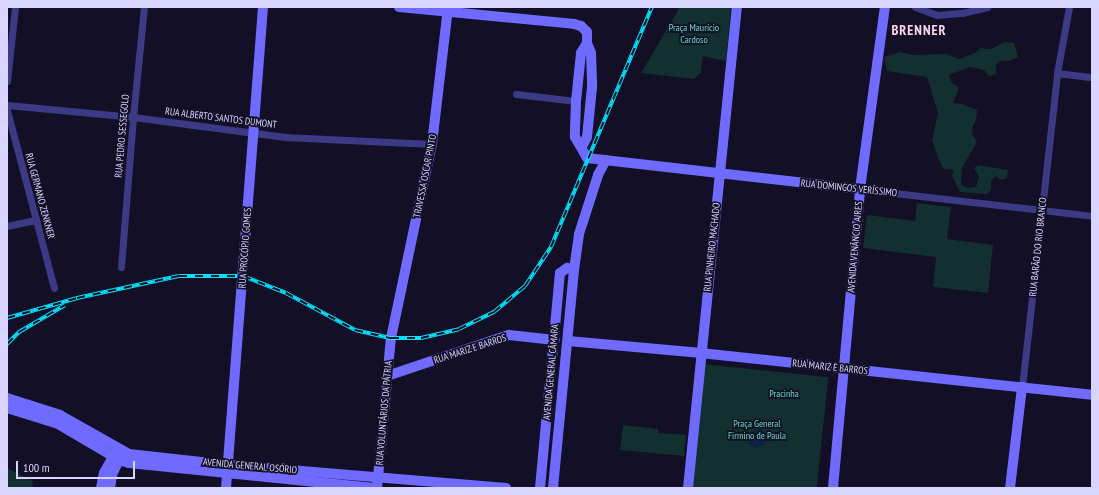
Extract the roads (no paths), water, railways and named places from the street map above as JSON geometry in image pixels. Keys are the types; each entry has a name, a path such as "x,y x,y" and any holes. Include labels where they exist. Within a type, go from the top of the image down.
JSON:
{"main road":[{"name":"RUA PROCÓPIO GOMES","path":"226,488 263,7"},
{"path":"399,7 448,9 581,26 587,32 587,43 591,53 592,87 587,137 582,147"},
{"name":"RUA PINHEIRO MACHADO","path":"688,488 700,353 737,7"},
{"name":"AVENIDA VENÂNCIO AIRES","path":"833,488 860,189 885,7"},
{"name":"TRAVESSA OSCAR PINTO","path":"391,338 432,144 448,9"},
{"path":"587,43 581,53 576,101 575,137 587,158 606,160"},
{"name":"RUA DOMINGOS VERÍSSIMO","path":"606,160 860,189"},
{"name":"AVENIDA GENERAL CÂMARA","path":"553,488 574,270 579,234 598,175 606,160"},
{"name":"AVENIDA GENERAL CÂMARA","path":"540,488 555,340 560,273 566,268 574,270"},
{"name":"RUA MARIZ E BARROS","path":"387,376 509,335 555,340 556,345 561,348 566,346 568,342 700,353 1092,395"},
{"name":"RUA VOLUNTÁRIOS DA PÁTRIA","path":"377,488 391,338"},
{"name":"RUA BARÃO DO RIO BRANCO","path":"1010,488 1022,387"},
{"name":"AVENIDA GENERAL OSÓRIO","path":"7,398 26,409 118,454 129,463 228,470 378,477 506,488"},
{"name":"AVENIDA GENERAL OSÓRIO","path":"7,408 26,409"},
{"path":"101,488 108,482 118,454"},
{"name":"AVENIDA GENERAL OSÓRIO","path":"228,470 377,488"}],"street":[{"path":"7,81 15,7"},
{"name":"RUA PEDRO SESSEGOLO","path":"121,267 133,117 144,7"},
{"path":"914,7 937,15 962,13 987,7"},
{"name":"RUA BARÃO DO RIO BRANCO","path":"1022,387 1057,73 1069,7"},
{"path":"1057,73 1092,76"},
{"path":"516,94 576,101"},
{"name":"RUA ALBERTO SANTOS DUMONT","path":"7,105 133,117 254,131 284,137 432,144"},
{"name":"RUA GERMANO ZENKNER","path":"7,110 54,288"},
{"name":"RUA DOMINGOS VERÍSSIMO","path":"860,189 1092,216"},
{"path":"7,226 36,220"}],"water":[{"path":"757,430 763,433 766,439 763,445 757,448 751,445 748,439 751,433"}],"railway":[{"path":"7,318 77,298 179,276 243,276 286,293 355,330 391,338 421,338 459,329 494,312 525,286 551,247 652,7"},
{"path":"7,344 19,332 65,305"}],"district":[{"name":"BRENNER","path":"919,30"}],"park label":[{"name":"Praça Maurício Cardoso","path":"694,32"},
{"name":"Pracinha","path":"784,394"},
{"name":"Praça General Firmino de Paula","path":"757,428"}]}
